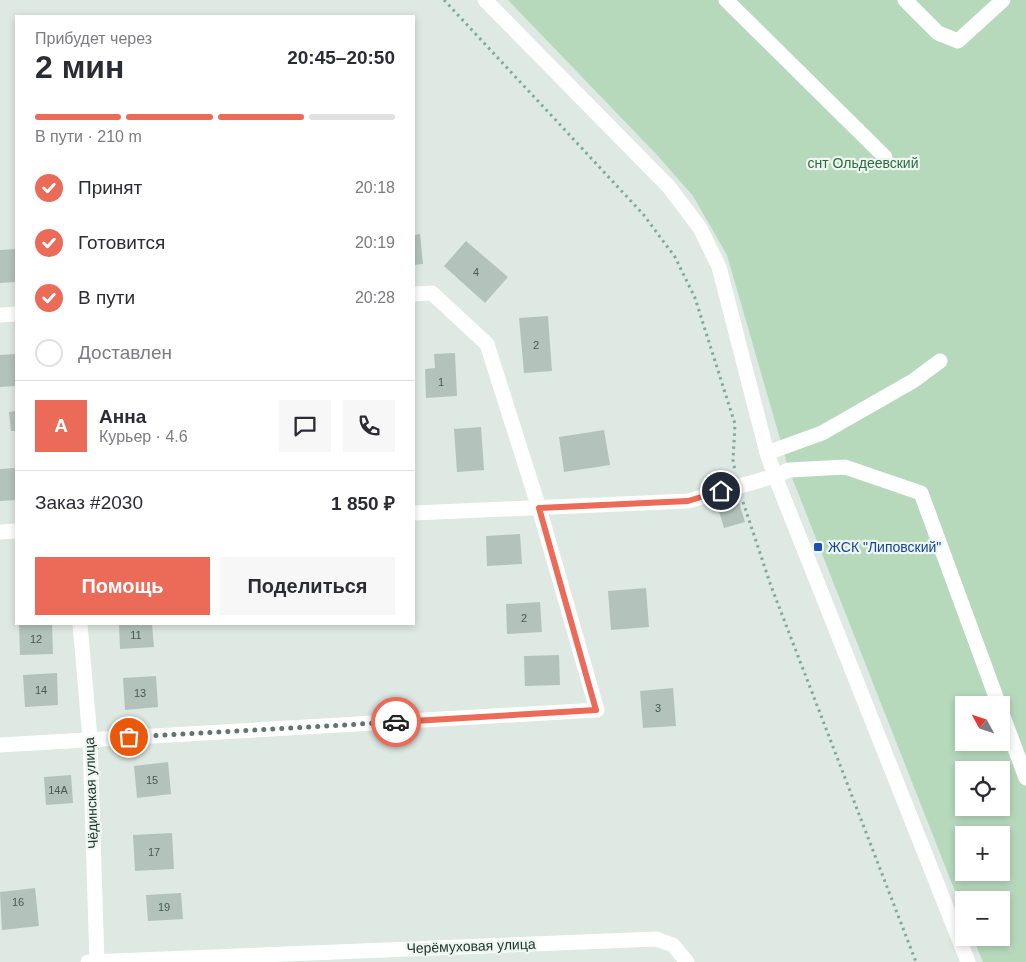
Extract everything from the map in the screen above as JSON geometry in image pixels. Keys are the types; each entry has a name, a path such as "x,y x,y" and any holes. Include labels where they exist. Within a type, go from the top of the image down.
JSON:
{"street":[{"path":"485,0 669,187 700,228 719,267 767,453 775,476 968,962"},
{"path":"726,0 886,157"},
{"path":"905,0 938,33 958,41 1003,0"},
{"path":"0,745 596,710 539,508 487,344 432,293 415,294"},
{"path":"0,315 15,314"},
{"path":"767,453 822,433 913,381 940,361"},
{"path":"415,513 688,501 775,476 789,470 845,467 921,493 996,696"},
{"path":"0,532 15,530"},
{"name":"Чёдинская улица","path":"80,625 90,739 97,962"},
{"path":"1010,735 1026,778"},
{"name":"Черёмуховая улица","path":"88,962 656,939 673,946 687,962"}],"path":[{"path":"444,0 643,214 675,257 695,298 735,424 733,460 738,486 771,586 916,962"}],"green space":[{"name":"снт Ольдеевский","path":"508,0 1026,0 1026,962 983,962 976,946 1010,946 1010,891 955,891 789,470 727,255 693,196 657,155"}],"building":[{"path":"420,234 423,264 415,265 415,235"},
{"path":"466,241 508,277 485,303 444,266"},
{"path":"15,249 15,282 0,283 0,250"},
{"path":"548,316 552,371 524,373 519,318"},
{"path":"455,353 457,396 426,398 425,369 435,368 434,354"},
{"path":"15,354 15,386 0,387 0,355"},
{"path":"15,411 15,431 11,431 9,412"},
{"path":"481,427 484,470 457,472 454,429"},
{"path":"604,430 610,465 564,472 559,437"},
{"path":"15,468 15,500 0,501 0,469"},
{"path":"738,499 745,522 724,528 717,505"},
{"path":"520,534 522,564 487,566 486,536"},
{"path":"646,588 649,627 611,630 608,591"},
{"path":"540,602 542,632 507,634 506,604"},
{"path":"19,625 52,625 53,654 20,655"},
{"path":"119,625 152,625 154,647 120,649"},
{"path":"559,655 560,685 525,686 524,656"},
{"path":"57,673 58,705 25,707 23,675"},
{"path":"156,676 158,707 125,710 123,678"},
{"path":"673,688 676,726 643,728 640,691"},
{"path":"168,762 171,794 137,798 134,766"},
{"path":"71,775 73,803 46,805 44,777"},
{"path":"172,833 174,869 135,871 133,835"},
{"path":"35,888 39,926 2,930 0,892"},
{"path":"181,893 183,919 148,921 146,895"}],"way so far":[{"path":"129,737 396,722"}],"place":[{"name":"ЖСК \"Липовский\"","path":"818,547"}],"route":[{"path":"396,722 596,710 539,508 688,501 721,491"}]}
